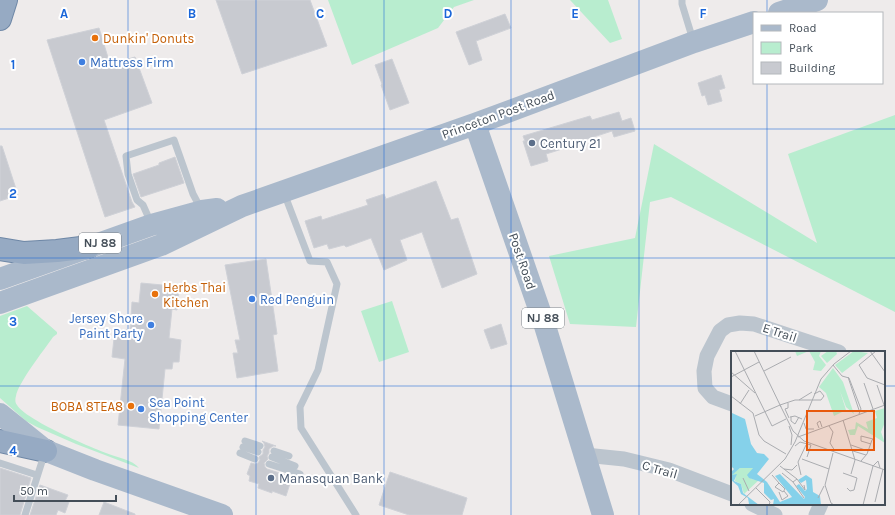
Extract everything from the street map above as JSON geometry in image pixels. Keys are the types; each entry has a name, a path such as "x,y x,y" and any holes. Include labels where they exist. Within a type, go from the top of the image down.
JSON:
{"highway":[{"path":"0,19 6,0"},
{"path":"0,249 24,253 90,247"},
{"path":"0,441 46,451"}],"main road":[{"path":"782,12 817,0"},
{"name":"Princeton Post Road","path":"0,303 161,245 242,206 475,124 694,42 753,22"},
{"name":"Post Road","path":"475,124 545,326 603,515"},
{"name":"Princeton Post Road","path":"0,279 151,225 202,211 242,206"},
{"path":"0,414 46,451"},
{"path":"0,432 46,451 222,515"}],"street":[{"name":"E Trail","path":"731,404 713,397 705,388 704,371 707,356 720,331 728,325 740,323 754,324 836,351"},
{"name":"C Trail","path":"585,455 624,459 669,470 731,494"},
{"path":"754,505 775,515"},
{"path":"816,515 821,505"}],"lane":[{"path":"682,0 694,42"},
{"path":"151,225 143,206 137,200 128,174 126,156 174,140 193,194 202,211"},
{"path":"283,191 310,261 328,262 337,284 318,370 300,407 301,428 356,515"},
{"path":"243,447 258,452 243,447"},
{"path":"25,515 46,451"},
{"path":"272,457 289,456"},
{"path":"272,457 295,466"},
{"path":"272,457 300,474"},
{"path":"0,463 37,475"}],"green space":[{"path":"328,0 474,0 454,7 438,28 352,65"},
{"path":"570,0 608,0 622,39 610,43"},
{"path":"895,115 895,312 671,197 650,202 636,327 570,324 549,256 635,238 654,144 817,243 788,154"},
{"path":"392,301 409,352 379,362 361,311"},
{"path":"27,306 57,332 57,334 53,337 21,383 15,401 16,404 32,418 44,425 86,445 129,461 139,468 76,444 37,427 26,421 0,398 0,316"}],"building":[{"path":"216,0 310,0 327,46 242,74"},
{"path":"505,14 511,28 476,41 482,60 469,65 456,32"},
{"path":"99,28 110,64 135,57 152,103 104,120 135,207 105,217 47,40"},
{"path":"392,59 409,103 390,110 375,65"},
{"path":"721,75 725,88 719,90 722,101 708,105 705,95 702,96 698,83"},
{"path":"619,112 622,121 631,118 635,131 614,137 612,131 575,143 575,145 546,154 548,161 531,166 523,141 525,141 523,136 590,116 592,120"},
{"path":"0,146 2,146 18,195 0,201"},
{"path":"175,157 184,183 141,197 133,174 159,165 159,163"},
{"path":"436,181 451,220 458,218 477,274 442,288 422,232 400,240 407,260 384,270 371,238 346,247 344,245 329,249 327,244 314,248 305,221 321,216 322,220 368,205 366,200 384,194 386,199"},
{"name":"Red Penguin","path":"266,259 277,334 273,335 278,371 237,378 233,353 238,353 235,340 240,340 225,265"},
{"path":"141,283 173,286 172,290 179,290 177,310 172,309 169,338 181,340 179,362 173,362 172,369 165,369 159,429 118,425 125,359 112,357 115,329 130,330 132,302 139,303"},
{"path":"501,324 507,344 491,349 484,330"},
{"name":"Manasquan Bank","path":"262,441 276,446 269,449 267,456 268,459 264,463 265,467 292,477 286,496 258,488 259,484 249,481 250,476 247,474 251,463 258,463 260,460 259,457 263,454 265,447"},
{"path":"0,468 31,478 20,515 0,515"},
{"path":"390,472 467,498 462,515 409,515 379,505"},
{"path":"40,485 68,495 65,501 69,502 65,513 58,510 56,515 30,515"},
{"path":"104,502 135,514 135,515 99,515"}],"place":[{"name":"Dunkin' Donuts","path":"95,38"},
{"name":"Mattress Firm","path":"82,62"},
{"name":"Century 21","path":"532,143"},
{"name":"Herbs Thai Kitchen","path":"155,294"},
{"name":"Red Penguin","path":"252,299"},
{"name":"Jersey Shore Paint Party","path":"151,325"},
{"name":"BOBA 8TEA8","path":"131,406"},
{"name":"Sea Point Shopping Center","path":"141,409"},
{"name":"Manasquan Bank","path":"271,478"}]}
